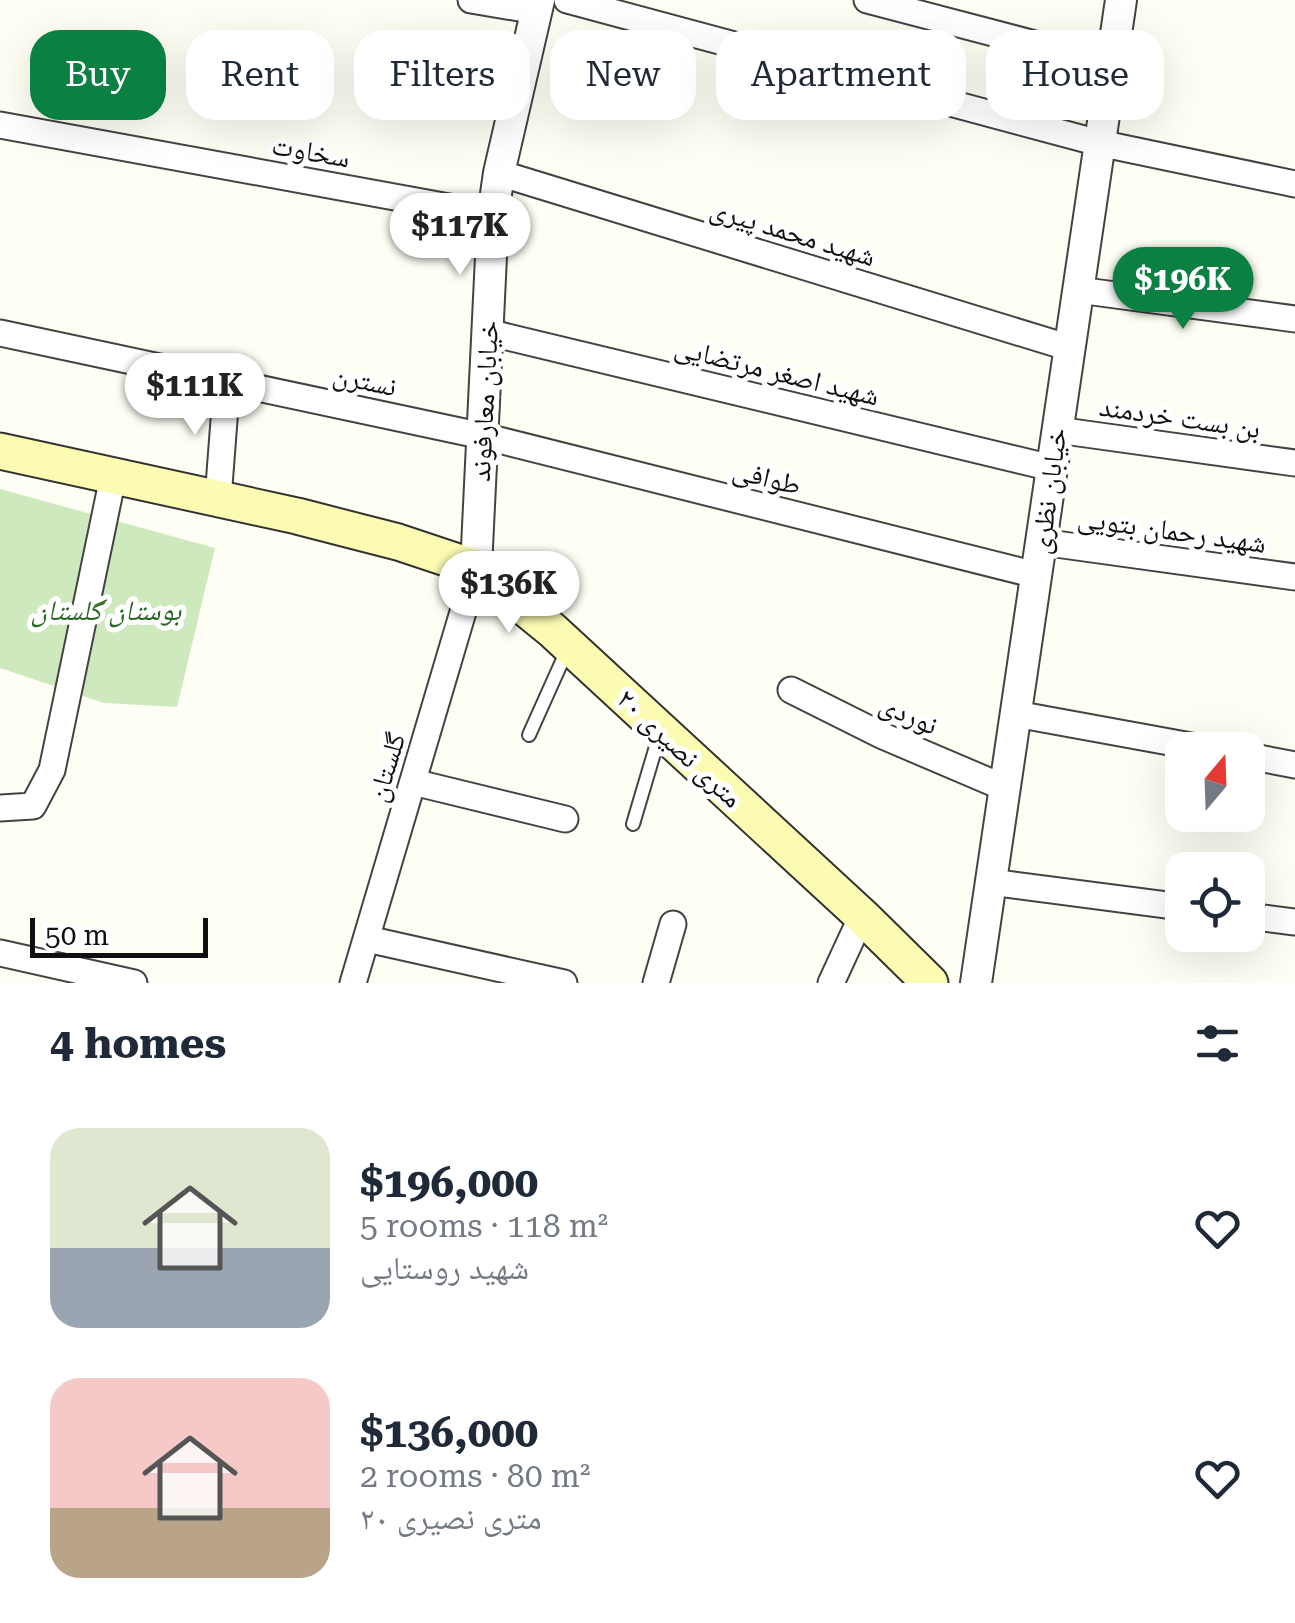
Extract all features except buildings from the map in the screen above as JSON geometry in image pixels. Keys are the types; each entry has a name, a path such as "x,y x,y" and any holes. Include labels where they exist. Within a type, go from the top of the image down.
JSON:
{"main road":[{"name":"۲۰ متری نصیری","path":"0,451 296,516 398,542 476,568 661,730 930,983"}],"street":[{"path":"471,0 538,5"},
{"path":"567,0 1100,144 1295,184"},
{"path":"867,0 986,31"},
{"name":"خیابان نظری","path":"1116,30 1120,0"},
{"name":"خیابان معارفوند","path":"476,568 493,215 538,5"},
{"name":"خیابان نظری","path":"976,983 1103,120"},
{"name":"سخاوت","path":"0,124 493,215"},
{"name":"شهید محمد پیری","path":"499,173 1070,348"},
{"path":"1078,290 1295,319"},
{"name":"شهید اصغر مرتضایی","path":"487,332 1052,468"},
{"name":"نسترن","path":"0,333 483,436"},
{"path":"218,499 227,382"},
{"name":"بن بست خردمند","path":"1057,430 1295,463"},
{"name":"طوافی","path":"483,436 1036,576"},
{"path":"0,808 34,806 52,770 113,476"},
{"name":"شهید رحمان بتویی","path":"1041,542 1295,577"},
{"name":"گلستان","path":"353,983 476,568"},
{"name":"نوردی","path":"791,690 883,736 1005,788"},
{"path":"1016,714 1165,741"},
{"path":"1265,759 1295,765"},
{"path":"413,782 565,819"},
{"path":"992,882 1165,905"},
{"path":"831,983 862,916"},
{"path":"1265,918 1295,922"},
{"path":"656,983 673,924"},
{"path":"366,939 564,983"},
{"path":"0,953 38,973 134,983"}],"lane":[{"path":"529,735 569,646"},
{"path":"633,824 661,730"}],"green space":[{"name":"بوستان گلستان","path":"0,489 215,548 177,707 104,703 0,668"}]}
